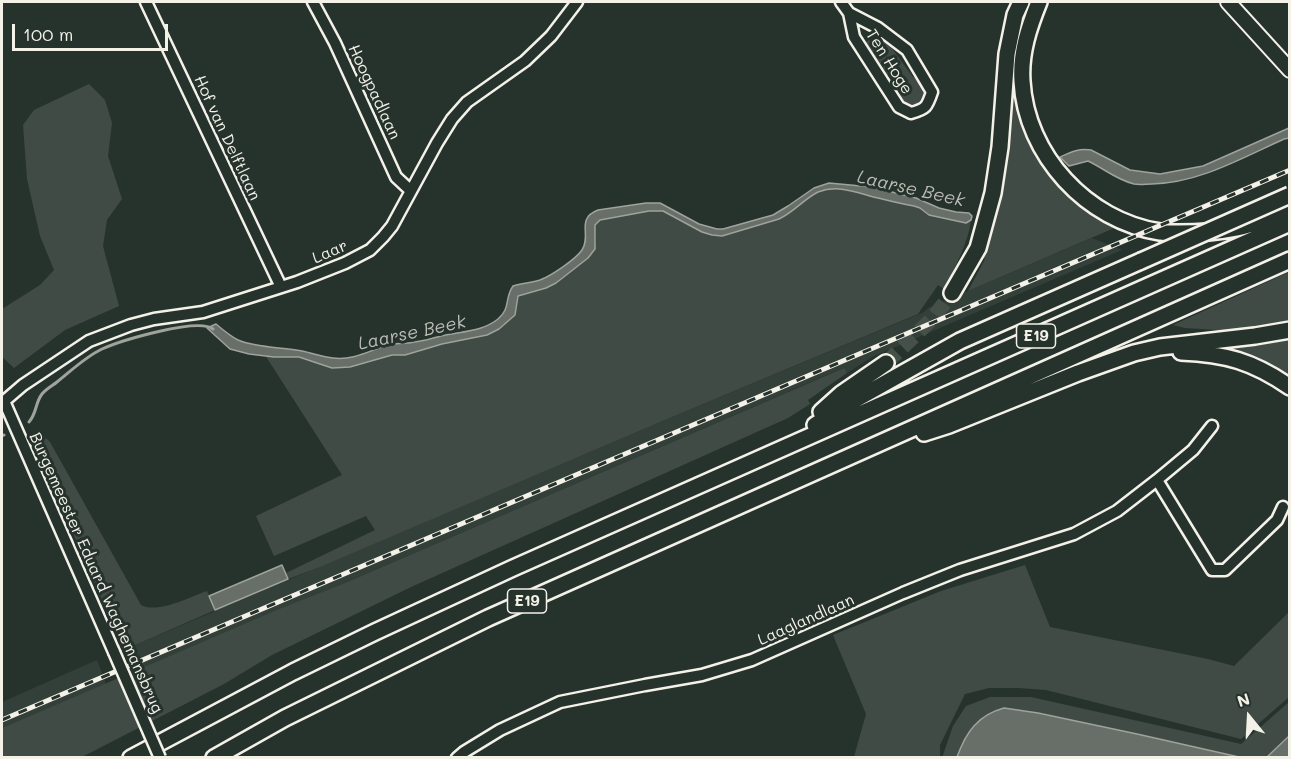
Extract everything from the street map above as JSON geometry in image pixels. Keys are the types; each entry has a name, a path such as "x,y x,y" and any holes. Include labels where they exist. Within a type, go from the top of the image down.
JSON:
{"highway":[{"path":"952,293 978,248 993,193 1000,147 1007,54 1015,15 1021,2"},
{"path":"1039,2 1024,45 1022,81 1026,107 1033,130 1052,165 1077,192 1106,213 1131,224 1160,232 1197,233 1237,228 1290,212"},
{"path":"781,448 846,405 960,341 1290,195"},
{"name":"E19","path":"131,758 285,676 375,632 781,448 1290,223"},
{"name":"E19","path":"213,758 285,718 488,618 1290,260"},
{"path":"847,458 949,425 1134,353 1160,347 1290,330"},
{"path":"1109,361 1178,352 1213,354 1246,362 1264,370 1290,387"},
{"path":"781,448 841,394 886,363"}],"main road":[{"path":"1228,2 1289,67"}],"street":[{"name":"Hof van Delftlaan","path":"146,2 280,287"},
{"name":"Hoogpadlaan","path":"315,2 396,177 411,191"},
{"name":"Laar","path":"3,402 23,385 89,341 154,319 203,312 345,263 370,250 392,226 452,119 467,102 525,61 551,36 577,2"},
{"name":"Ten Hoge","path":"842,2 849,13 854,37 899,107 911,113 922,110 928,105 932,92 907,50 878,28 849,13"},
{"name":"Burgemeester Eduard Waghemansbrug","path":"3,402 160,758"},
{"name":"Laaglandlaan","path":"457,758 500,730 560,702 702,675 752,660 960,570 1074,534 1117,511 1157,480 1193,450 1212,426"},
{"path":"1157,480 1212,570 1225,570 1277,520 1282,507"}],"shaded area":[{"path":"1028,2 1032,2 1018,42 1015,67 1053,177 1075,199 1119,226 968,291 985,259 979,255 1003,184 1009,139 1012,60 1017,34"},
{"path":"873,35 891,47 913,77 921,82 924,89 923,96 918,102 912,105 905,104 899,98 894,85 866,42"},
{"path":"89,84 105,100 112,123 108,156 122,199 107,220 103,246 119,306 65,330 14,368 2,357 2,309 40,285 54,270 40,236 27,179 23,125 34,110"},
{"path":"1289,128 1289,138 1220,168 1169,183 1134,184 1088,161 1069,166 1060,157 1079,150 1091,150 1130,170 1160,174 1203,166"},
{"path":"829,183 872,187 916,198 939,208 969,213 972,216 971,220 966,223 929,215 914,206 848,190 833,189 818,192 779,219 722,236 702,232 663,211 649,211 600,220 595,225 595,249 588,258 556,283 518,296 515,315 499,329 487,335 442,344 405,355 392,355 350,367 332,368 299,357 274,357 230,349 207,328 216,324 232,337 245,343 341,358 356,356 391,344 411,343 471,330 492,323 502,315 513,286 545,278 579,254 585,244 587,218 598,210 660,203 699,224 723,229 773,215 814,188"},
{"path":"843,188 914,206 929,215 966,223 971,220 964,247 944,289 938,285 918,314 288,579 286,573 375,530 366,516 274,556 256,516 342,475 265,355 299,357 350,367 392,355 405,355 442,344 487,335 499,329 515,315 518,296 546,288 596,243 595,225 600,220 649,211 663,211 682,222 722,236 779,219 821,191"},
{"path":"1092,238 1122,250 872,357 847,373 843,368 142,668 133,646 924,312 928,308"},
{"path":"1289,272 1289,324 1220,334 1217,330 1173,325"},
{"path":"1289,338 1289,382 1220,349"},
{"path":"844,368 847,373 808,400 810,404 788,418 411,587 272,655 224,684 82,757 2,757 2,728"},
{"path":"41,438 50,442 141,605 165,606 207,591 215,610 124,650 33,442"},
{"path":"282,565 288,579 215,610 209,596"},
{"path":"1025,565 1050,627 1234,666 1289,612 1289,697 1241,739 1046,690 989,688 965,694 940,745 940,757 854,757 866,714 833,635 941,591"},
{"path":"97,660 106,684 2,728 2,702"},
{"path":"990,697 1031,697 1241,744 1289,702 1289,735 1267,757 1231,757 1137,734 1004,708 976,723 961,745 957,757 942,758 953,726 966,706"},
{"path":"1004,708 1038,713 1239,757 957,757 964,740 974,726 987,715"},
{"path":"1289,736 1289,757 1267,757"}],"waterway":[{"name":"Laarse Beek","path":"29,422 44,392 96,352 141,336 176,328 205,326 213,329"}],"tunnel":[{"path":"886,363 933,318 952,293"}],"railway":[{"path":"2,720 1290,170"}]}
